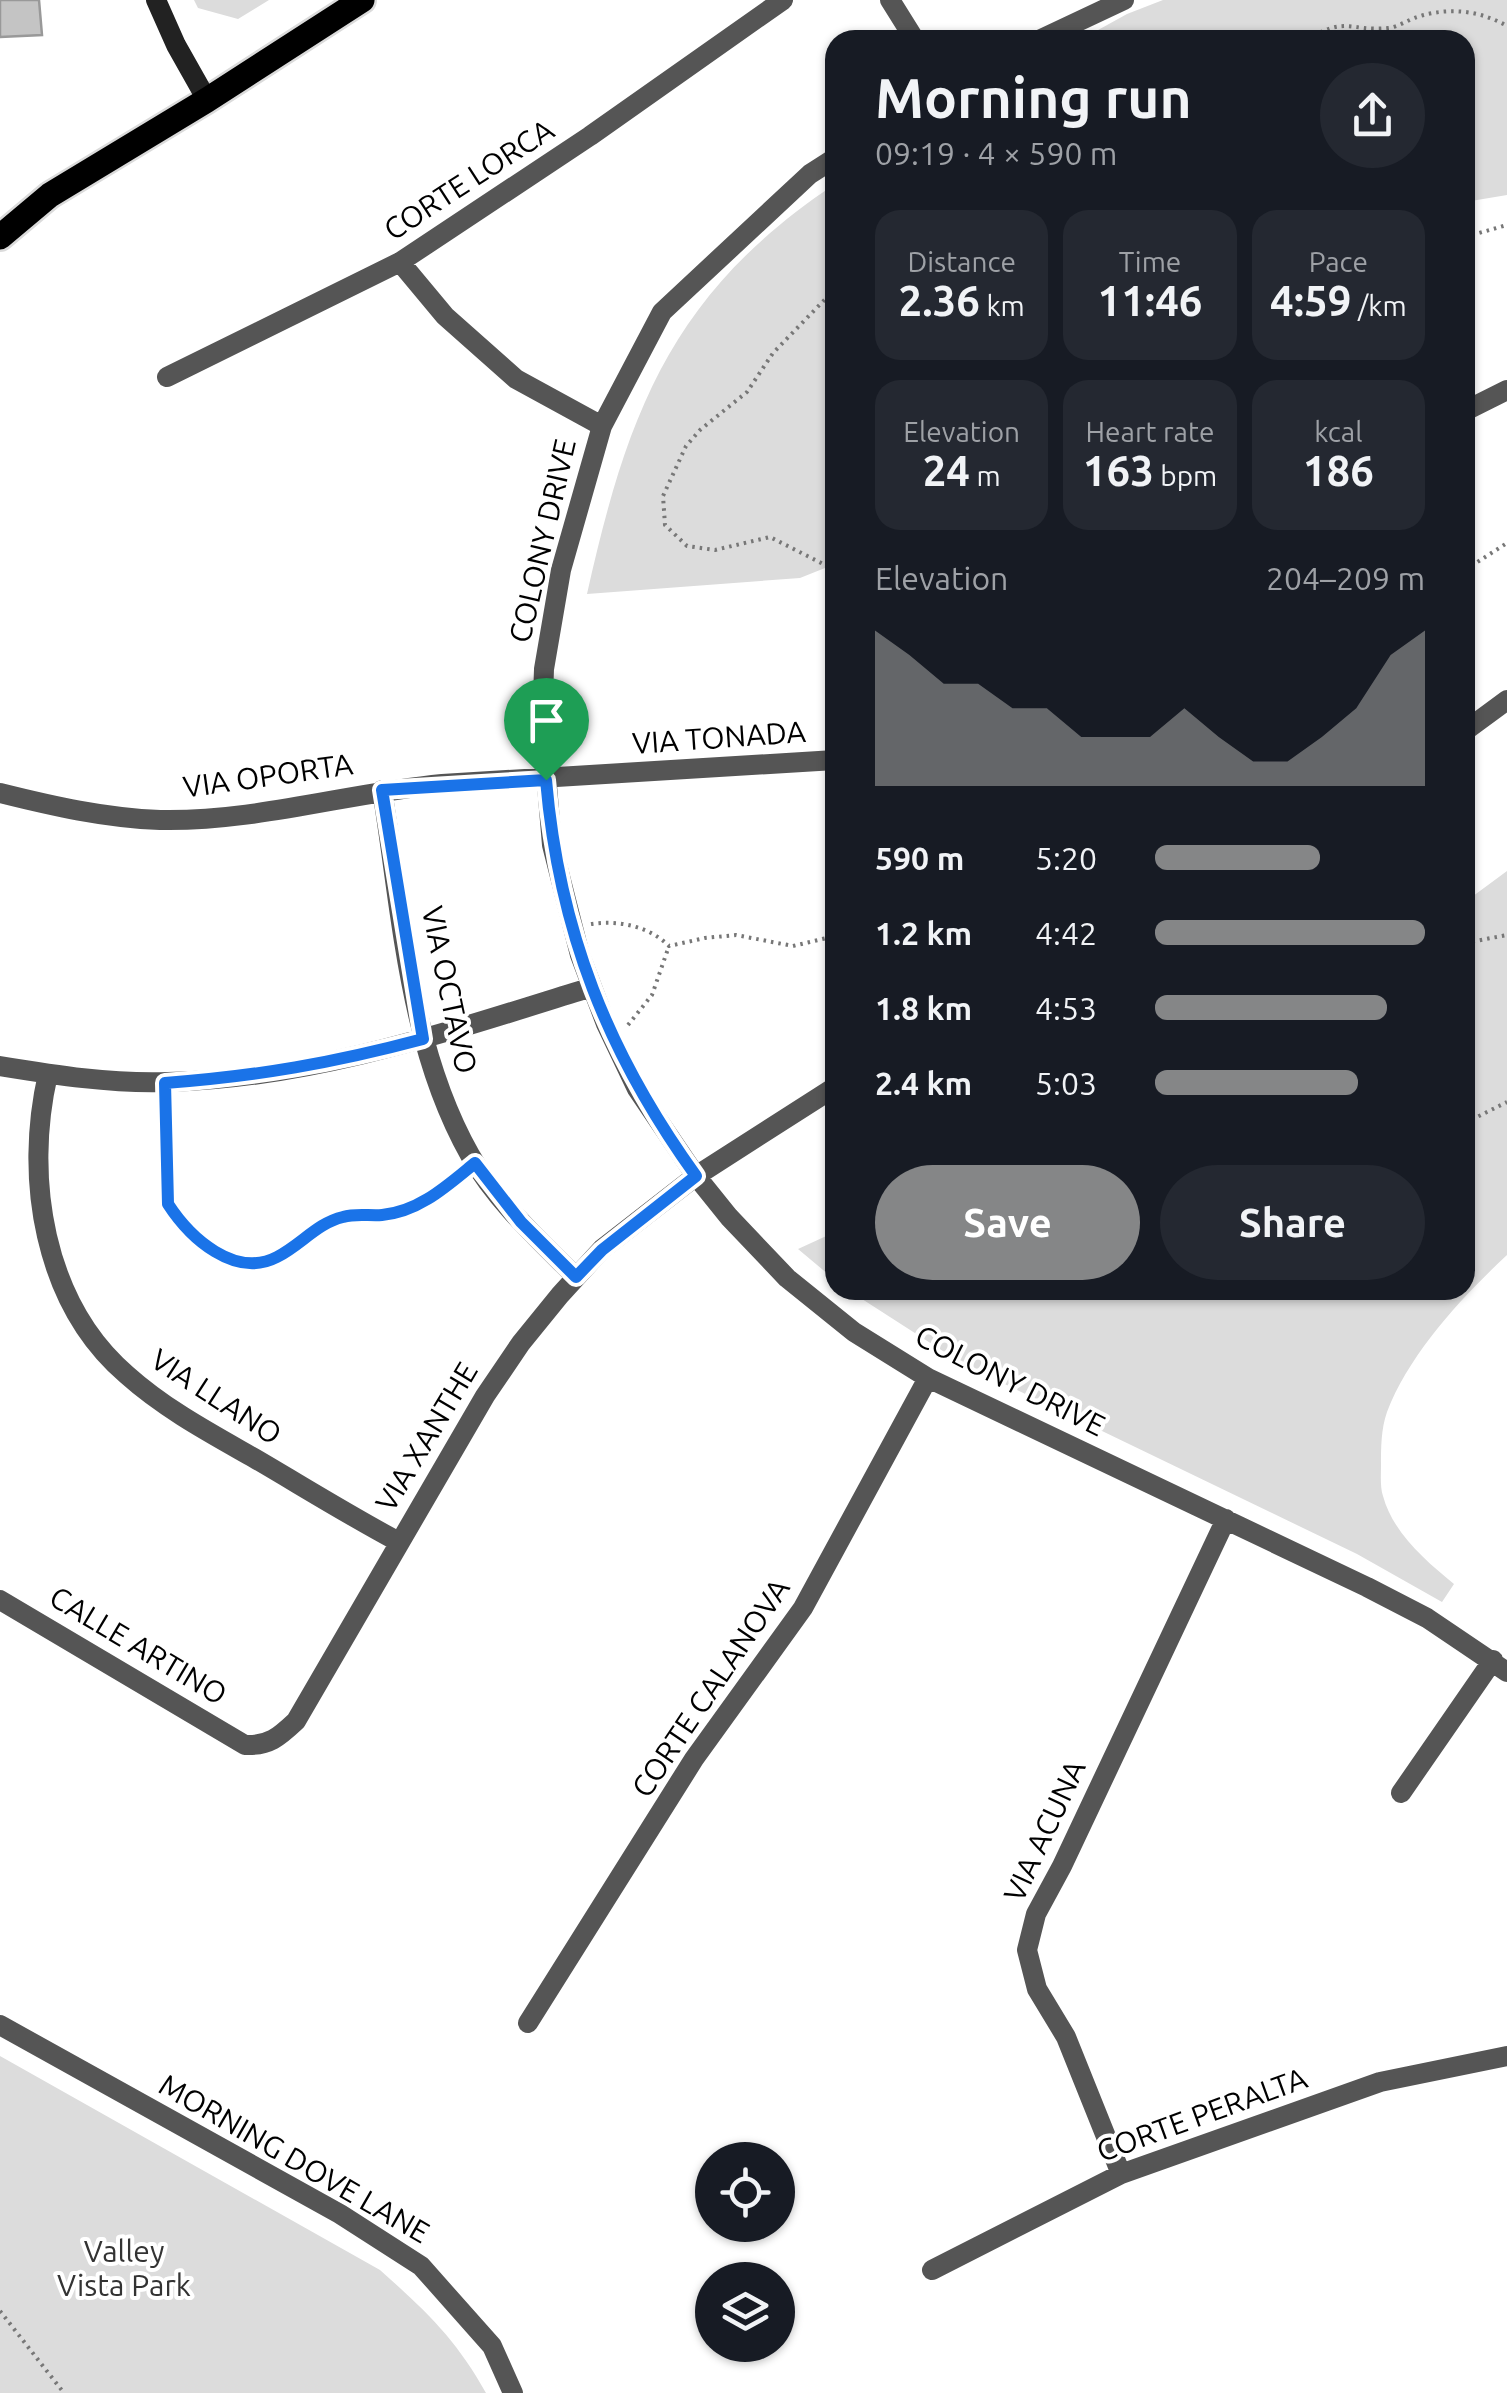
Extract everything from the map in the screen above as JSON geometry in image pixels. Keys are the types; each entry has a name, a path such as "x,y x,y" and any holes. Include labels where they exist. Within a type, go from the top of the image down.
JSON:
{"main road":[{"path":"156,0 207,100"},
{"path":"0,236 50,195 362,0"}],"street":[{"name":"CORTE LORCA","path":"167,376 400,262 590,136 783,0"},
{"path":"890,0 908,30"},
{"path":"1060,30 1124,0"},
{"name":"COLONY DRIVE","path":"825,164 662,312 602,426 561,570 550,628 542,726 552,845 572,926 613,1038 637,1089 729,1217 788,1278 854,1332 928,1378 1427,1618 1500,1666"},
{"path":"400,262 446,316 516,379 602,426"},
{"path":"1475,405 1507,390"},
{"path":"1475,724 1507,700"},
{"name":"VIA TONADA","path":"546,780 825,761"},
{"name":"VIA OPORTA","path":"0,793 95,814 160,820 230,816 382,790 546,780"},
{"name":"VIA OCTAVO","path":"382,790 430,1068 475,1163 521,1222 576,1277"},
{"path":"0,1066 48,1074 165,1083 271,1074 342,1061 592,988"},
{"name":"VIA LLANO","path":"48,1074 42,1098 38,1188 48,1244 70,1300 92,1338 124,1374 169,1408 399,1542"},
{"name":"VIA XANTHE","path":"244,1744 262,1746 278,1738 296,1721 484,1396 521,1343 576,1277 602,1250 696,1176 825,1093"},
{"name":"CORTE CALANOVA","path":"528,2023 694,1759 804,1608 928,1378"},
{"name":"VIA ACUNA","path":"1121,2174 1066,2038 1037,1988 1027,1950 1036,1914 1226,1520"},
{"name":"CALLE ARTINO","path":"0,1600 244,1744"},
{"path":"1402,1793 1500,1666"},
{"name":"MORNING DOVE LANE","path":"0,2024 340,2214 421,2266 492,2346 513,2393"},
{"name":"CORTE PERALTA","path":"932,2270 1121,2174 1380,2082 1507,2056"}],"path":[{"path":"1324,30 1344,23 1391,28 1418,17 1450,11 1475,12 1507,26"},
{"path":"1475,234 1507,224"},
{"path":"825,299 773,353 748,392 686,446 664,496 663,513 665,525 687,546 701,551 770,536 825,565"},
{"path":"1475,564 1507,543"},
{"path":"572,926 610,921 658,936 669,946"},
{"path":"1475,941 1507,934"},
{"path":"669,946 736,935 792,946 825,938"},
{"path":"613,1038 635,1019 652,994 669,946"},
{"path":"165,1083 168,1204 205,1246 248,1263 274,1258 320,1225 342,1217 405,1210 426,1201 475,1163"},
{"path":"1475,1118 1507,1102"},
{"path":"0,2311 64,2393"}],"green space":[{"path":"194,0 269,0 238,19 198,8"},
{"path":"1163,0 1507,0 1507,195 1475,200 1475,30 1098,30"},
{"path":"825,191 825,568 800,578 587,594 620,468 666,360 696,313 734,268 780,225"},
{"path":"1507,871 1507,1255 1475,1286 1475,895"},
{"path":"825,1237 825,1272 798,1249"},
{"path":"864,1300 1462,1300 1409,1369 1387,1412 1382,1439 1381,1485 1394,1522 1432,1566 1454,1584 1442,1602 1357,1554 963,1364"},
{"name":"Valley Vista Park","path":"0,2056 380,2270 439,2327 486,2393 0,2393"}],"building":[{"path":"0,0 39,0 42,35 0,37"}],"route":[{"path":"546,780 552,845 564,898 606,1024 637,1089 696,1176 602,1250 576,1277 521,1222 475,1163 426,1201 383,1215 342,1217 320,1225 274,1258 248,1263 205,1246 168,1204 165,1083 253,1076 342,1061 423,1039 382,790 546,780"}]}
